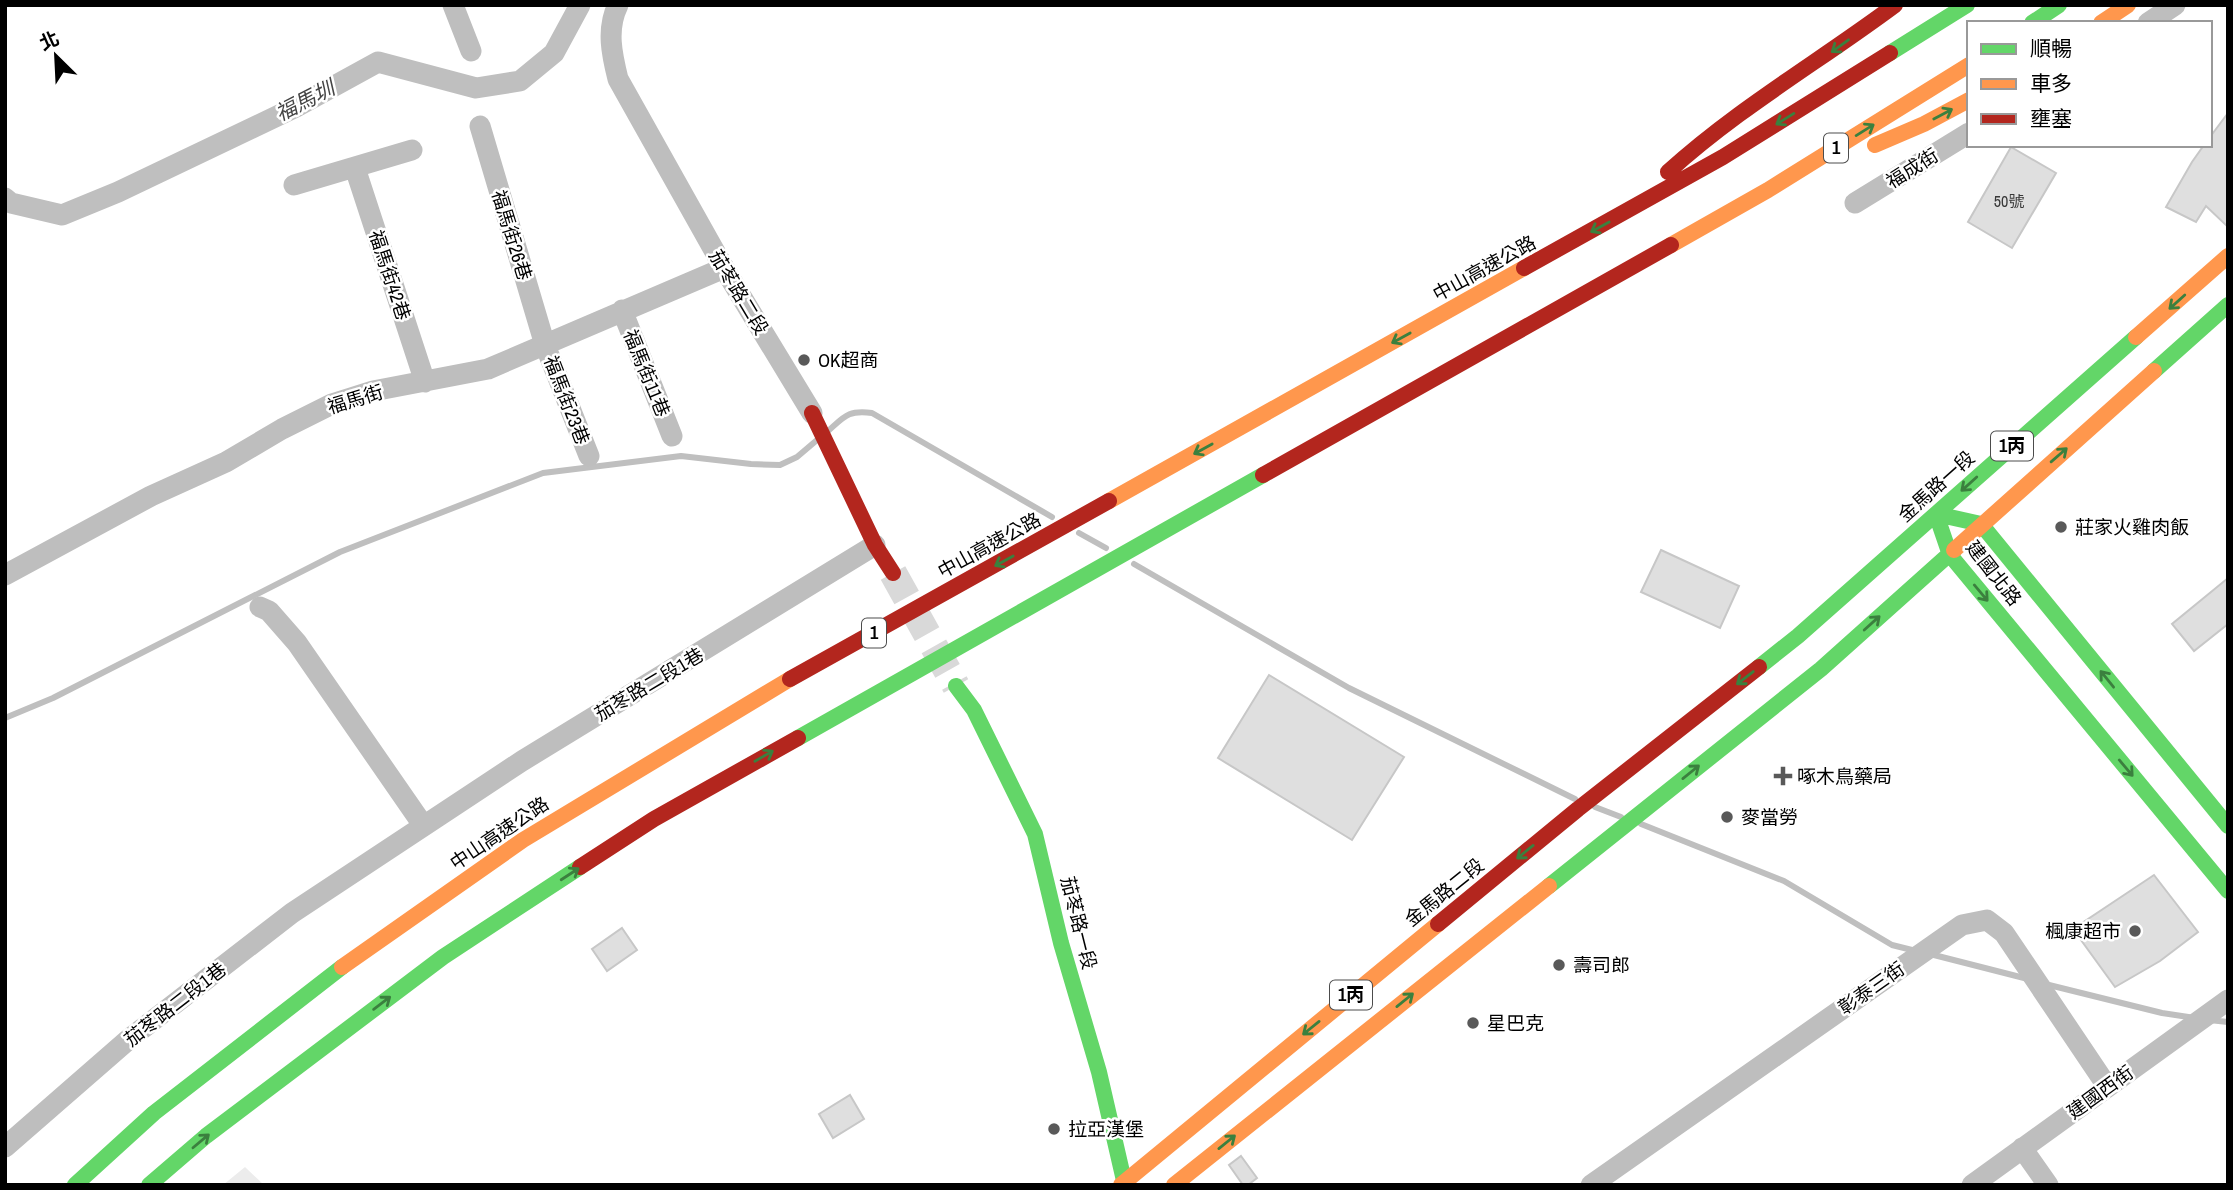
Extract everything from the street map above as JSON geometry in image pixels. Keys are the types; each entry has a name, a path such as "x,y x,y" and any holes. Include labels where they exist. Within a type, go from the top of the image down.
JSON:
{"main road":[{"path":"1622,214 1706,137 1895,5"},
{"name":"中山高速公路","path":"75,1185 154,1113 328,977 523,840 774,688 1723,157 1967,5"},
{"path":"2035,21 2059,5"},
{"path":"2104,21 2128,5"},
{"name":"1","path":"149,1185 206,1136 443,957 654,819 1702,228 1967,66"},
{"path":"1768,190 1924,124 1967,101"},
{"name":"金馬路一段","path":"1798,636 2228,256"},
{"name":"1丙","path":"1174,1185 1821,668 2228,304"},
{"name":"茄苳路二段","path":"815,420 875,545 893,573"},
{"name":"建國北路","path":"1936,514 1981,524 2228,826"},
{"name":"建國北路","path":"1936,514 1950,555 2228,891"},
{"name":"金馬路二段","path":"1124,1184 1578,809 1798,636"},
{"name":"茄苳路一段","path":"956,686 974,710 1035,834 1061,943 1099,1072 1124,1184"}],"street":[{"path":"453,5 471,51"},
{"name":"茄苳路二段","path":"618,5 612,16 611,49 618,79 724,268 815,420"},
{"path":"2150,21 2175,5"},
{"name":"福馬街26巷","path":"480,126 545,345"},
{"name":"福成街","path":"1855,203 1967,134"},
{"path":"294,185 412,149"},
{"name":"福馬街42巷","path":"355,168 425,382"},
{"name":"福馬街","path":"5,575 151,496 226,462 332,404 373,391 488,369 724,268"},
{"name":"福馬街11巷","path":"622,310 672,436"},
{"name":"福馬街23巷","path":"545,345 589,456"},
{"name":"茄苳路二段1巷","path":"5,1147 129,1039 292,913 522,761 875,545"},
{"path":"260,607 269,611 298,643 423,825"},
{"name":"彰泰三街","path":"1591,1185 1962,925 1987,920 2004,933 2107,1086"},
{"name":"建國西街","path":"1972,1185 2228,1000"},
{"path":"2022,1149 2048,1185"}],"shaded area":[{"path":"245,1167 264,1185 223,1185"}],"building":[{"path":"2228,113 2228,227 2206,206 2196,222 2166,207 2203,147 2212,147 2212,134"},
{"path":"2011,147 2056,173 2012,248 1968,222"},
{"path":"1661,550 1739,586 1720,628 1641,592"},
{"path":"2228,578 2228,624 2194,651 2172,624"},
{"path":"1269,675 1404,757 1352,840 1218,758"},
{"name":"楓康超市","path":"2154,875 2198,932 2160,961 2115,987 2073,929"},
{"path":"622,928 637,950 607,971 592,949"},
{"path":"850,1095 864,1119 833,1138 819,1114"},
{"path":"1241,1156 1257,1178 1248,1185 1243,1185 1229,1165"}],"waterway":[{"name":"福馬圳","path":"5,198 11,203 62,215 118,192 296,107 378,62 476,88 520,81 554,53 580,5"},
{"path":"828,431 847,415 857,412 872,413 1052,517"},
{"path":"5,718 53,698 340,552 543,473 681,456 780,465 797,457 817,440"},
{"path":"1079,533 1106,548"},
{"path":"1134,564 1349,688 1575,799"},
{"path":"1595,807 1621,817"},
{"path":"1641,824 1784,881 1892,945 1916,951"},
{"path":"1930,954 2028,979"},
{"path":"2045,984 2162,1013 2195,1018"},
{"path":"2209,1020 2228,1022"}],"tunnel":[{"path":"893,573 956,686"}],"traffic: fast":[{"path":"1890,53 1967,5"},
{"path":"2035,21 2059,5"},
{"path":"2154,371 2228,305"},
{"path":"1759,667 1798,636 2136,337"},
{"path":"798,738 1263,475"},
{"path":"1936,514 1950,555 2228,891"},
{"path":"1936,514 1981,524 2228,826"},
{"path":"1549,886 1821,669 1954,550"},
{"path":"956,686 974,710 1035,834 1061,943 1099,1072 1125,1185"},
{"path":"149,1185 206,1136 443,957 580,867"},
{"path":"75,1185 154,1113 342,967"}],"traffic: slow":[{"path":"2104,21 2128,5"},
{"path":"1671,245 1768,190 1967,66"},
{"path":"1875,145 1924,124 1967,101"},
{"path":"2136,337 2228,256"},
{"path":"1109,501 1524,268"},
{"path":"1954,550 2154,371"},
{"path":"342,967 523,840 790,679"},
{"path":"1174,1185 1549,886"},
{"path":"1121,1185 1438,924"}],"traffic: jam":[{"path":"1668,172 1750,106 1895,5"},
{"path":"1524,268 1723,157 1890,53"},
{"path":"1263,475 1671,245"},
{"path":"812,413 875,545 893,573"},
{"path":"790,679 1109,501"},
{"path":"1438,924 1578,809 1759,667"},
{"path":"580,867 654,819 798,738"}],"place":[{"name":"OK超商","path":"804,360"},
{"name":"莊家火雞肉飯","path":"2061,527"},
{"name":"啄木鳥藥局","path":"1783,776"},
{"name":"麥當勞","path":"1727,817"},
{"name":"楓康超市","path":"2135,931"},
{"name":"壽司郎","path":"1559,965"},
{"name":"星巴克","path":"1473,1023"},
{"name":"拉亞漢堡","path":"1054,1129"}]}
